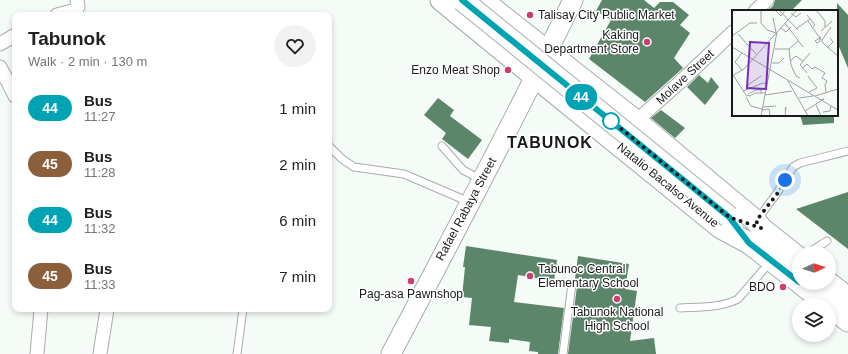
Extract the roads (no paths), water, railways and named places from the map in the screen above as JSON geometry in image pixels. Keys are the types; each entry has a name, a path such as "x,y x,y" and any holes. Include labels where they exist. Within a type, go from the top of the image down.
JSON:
{"main road":[{"name":"Natalio Bacalso Avenue","path":"442,0 721,228 755,231"},
{"name":"Natalio Bacalso Avenue","path":"462,0 729,217 792,254"},
{"name":"Rafael Rabaya Street","path":"391,354 535,77 573,0"},
{"name":"Natalio Bacalso Avenue","path":"490,3 547,53 636,121 755,231 771,261 792,278"},
{"path":"836,288 848,298"},
{"name":"Natalio Bacalso Avenue","path":"808,290 818,298"},
{"name":"Natalio Bacalso Avenue","path":"836,312 848,321"}],"street":[{"path":"68,12 75,11 78,7 77,0"},
{"path":"756,10 767,0"},
{"name":"Molave Street","path":"636,121 732,33"},
{"path":"0,44 12,37"},
{"path":"0,67 12,90"},
{"path":"37,354 41,312"},
{"path":"100,354 107,312"}],"lane":[{"path":"442,146 463,170 482,180"},
{"path":"332,149 342,160 354,167 404,174 460,198 469,204"},
{"path":"755,231 793,167 800,163 848,151"},
{"path":"819,246 827,241"},
{"path":"680,308 714,306 738,299 771,261"},
{"path":"563,354 572,284"},
{"path":"237,354 243,312"}],"place":[{"name":"Talisay City Public Market","path":"530,15"},
{"name":"Kaking Department Store","path":"647,42"},
{"name":"Enzo Meat Shop","path":"508,70"},
{"name":"Tabunoc Central Elementary School","path":"530,276"},
{"name":"Pag-asa Pawnshop","path":"411,281"},
{"name":"BDO","path":"783,287"},
{"name":"Tabunok National High School","path":"617,299"}],"district":[{"name":"TABUNOK","path":"550,142"}]}
